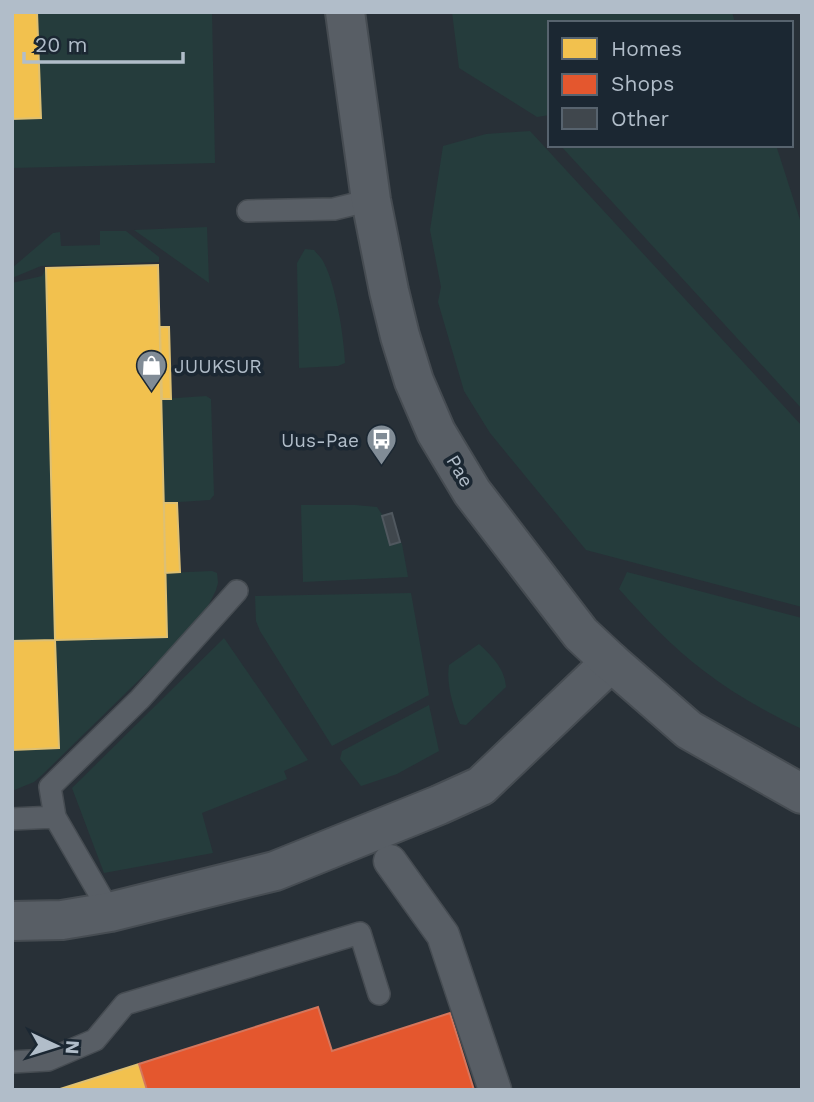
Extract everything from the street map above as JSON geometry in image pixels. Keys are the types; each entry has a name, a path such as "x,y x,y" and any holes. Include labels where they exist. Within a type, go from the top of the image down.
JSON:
{"street":[{"name":"Pae","path":"345,12 371,200 388,291 414,381 436,432 472,492 582,634 689,730 802,794"},
{"path":"12,921 62,920 110,912 275,871 481,786 611,662"},
{"path":"390,862 443,934 495,1090"}],"lane":[{"path":"248,211 334,209 371,200"},
{"path":"110,912 55,817 50,787 140,699 237,591"},
{"path":"12,819 55,817"},
{"path":"12,1062 48,1060 95,1040 125,1004 360,933 379,994"}],"green space":[{"path":"37,12 212,12 215,163 12,168 12,119 41,118"},
{"path":"452,12 732,12 734,21 548,21 548,115 537,117 459,68"},
{"path":"530,131 802,426 802,607 586,550 490,433 464,391 438,302 441,287 430,230 443,146 486,134"},
{"path":"562,147 777,147 802,226 802,409"},
{"path":"207,227 209,283 134,230"},
{"path":"100,231 126,231 159,257 159,262 41,266 12,278 12,268 53,233 60,232 61,246 100,245"},
{"path":"305,249 314,250 321,258 332,285 339,312 345,363 338,366 299,368 297,263"},
{"path":"46,268 55,639 167,637 165,573 212,571 217,573 218,583 205,612 184,636 42,775 34,782 12,791 12,750 59,747 55,640 12,641 12,283 42,276"},
{"path":"206,396 211,399 214,495 210,500 164,503 162,399"},
{"path":"301,505 377,507 402,544 408,577 303,582"},
{"path":"627,572 802,618 802,729 740,696 681,653 619,589"},
{"path":"411,593 429,695 332,746 260,631 256,621 255,596"},
{"path":"224,638 308,760 284,771 287,779 202,813 213,853 104,873 72,788"},
{"path":"479,644 500,669 506,687 466,725 460,724 449,687 449,665"},
{"path":"429,705 439,751 397,774 361,786 340,759 342,751"}],"building: Homes":[{"path":"12,12 37,12 41,118 12,119"},
{"path":"158,265 167,637 55,640 46,268"},
{"path":"160,327 169,327 171,399 162,399"},
{"path":"164,503 177,503 180,572 165,573"},
{"path":"55,640 59,748 12,750 12,641"},
{"path":"139,1064 147,1090 57,1090"}],"building: Shops":[{"path":"318,1007 332,1051 450,1013 474,1090 147,1090 139,1064"}],"building: Other":[{"path":"392,513 400,542 390,545 382,516"}],"place":[{"name":"JUUKSUR","path":"151,393"},
{"name":"Uus-Pae","path":"382,467"}]}
